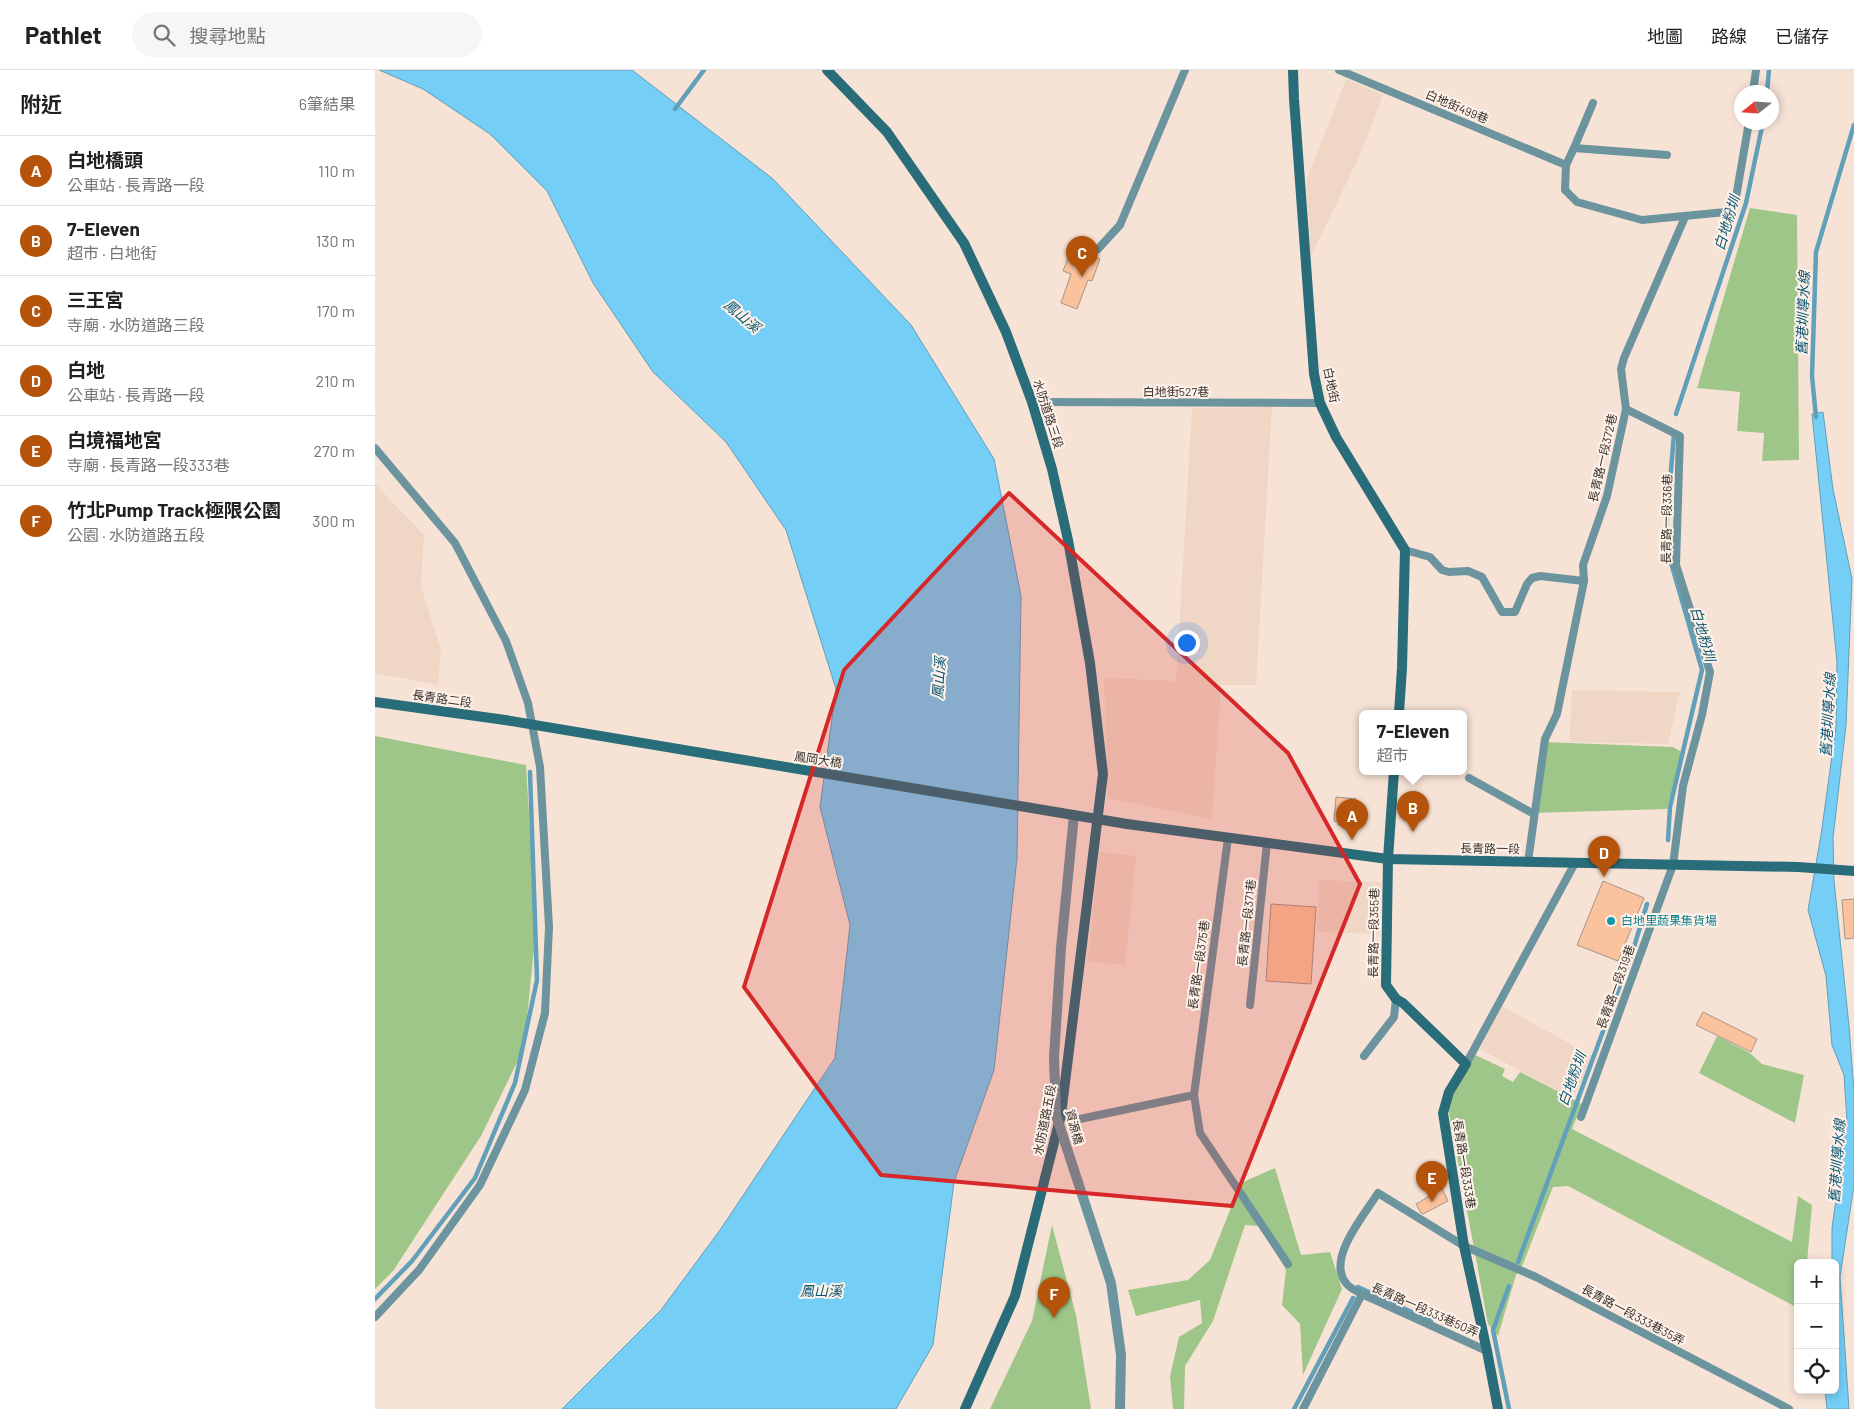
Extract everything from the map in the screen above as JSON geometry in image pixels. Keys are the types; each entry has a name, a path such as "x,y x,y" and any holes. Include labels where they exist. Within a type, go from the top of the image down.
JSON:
{"street":[{"name":"水防道路三段","path":"827,70 887,132 964,243 1006,332 1032,402 1053,469 1090,663 1103,774 1097,822"},
{"name":"白地街","path":"1293,70 1293,99 1314,374 1320,404 1336,437 1405,550"},
{"path":"1399,710 1403,668 1405,550"},
{"name":"長青路二段","path":"375,702 505,720"},
{"name":"鳳岡大橋","path":"505,720 1127,824"},
{"path":"1387,859 1394,775"},
{"name":"資源橋","path":"1074,815 1061,948 1054,1057 1056,1116 1111,1283 1121,1354 1120,1409"},
{"name":"水防道路五段","path":"965,1409 1015,1296 1061,1115 1097,822"},
{"name":"長青路一段","path":"1127,824 1387,859 1798,867 1850,871"},
{"name":"長青路一段355巷","path":"1387,859 1386,985 1396,999 1403,1003 1466,1064"},
{"name":"長青路一段333巷","path":"1466,1064 1449,1092 1443,1113 1464,1246 1498,1409"}],"lane":[{"path":"1098,249 1120,226 1185,70"},
{"name":"白地街499巷","path":"1339,70 1566,165"},
{"path":"1754,85 1756,70"},
{"path":"1593,103 1566,165 1565,190 1577,202 1642,220 1726,212 1735,203 1748,130"},
{"path":"1574,148 1667,155"},
{"name":"長青路一段372巷","path":"1528,862 1545,739 1557,714 1584,581 1583,565 1607,496 1626,409 1621,369 1624,358 1685,217"},
{"name":"白地街527巷","path":"1032,402 1320,404"},
{"name":"長青路一段336巷","path":"1626,409 1680,436 1676,565 1710,672 1702,715 1683,786 1673,865"},
{"path":"375,448 455,543 506,641 528,703 540,767 549,927 545,1013 525,1090 480,1185 419,1270 375,1317"},
{"path":"1405,550 1431,557 1443,570 1449,572 1468,571 1482,577 1502,612 1515,612 1527,584 1532,578 1540,576 1584,581"},
{"path":"1469,778 1534,814"},
{"name":"長青路一段375巷","path":"1228,838 1194,1095 1200,1133 1288,1264"},
{"name":"長青路一段371巷","path":"1250,1005 1267,843"},
{"name":"長青路一段333巷","path":"1466,1064 1575,863"},
{"name":"長青路一段319巷","path":"1581,1117 1673,865"},
{"path":"1364,1056 1394,1017 1396,999"},
{"path":"1061,1115 1075,1120 1194,1095"},
{"name":"長青路一段333巷35弄","path":"1362,1294 1346,1284 1340,1272 1343,1247 1378,1193 1464,1246 1536,1277 1789,1409"},
{"name":"長青路一段333巷50弄","path":"1303,1409 1362,1294 1487,1350"}],"highlighted area":[{"path":"1009,493 1288,753 1360,884 1232,1206 881,1175 744,987 844,670"}],"shaded area":[{"path":"1346,79 1383,95 1360,155 1311,256 1306,181"},
{"path":"1272,407 1256,685 1221,685 1212,819 1108,798 1104,678 1176,681 1192,408"},
{"path":"375,484 424,535 421,586 441,650 438,685 375,673"},
{"path":"1572,690 1680,692 1668,744 1569,742"},
{"path":"1099,852 1136,856 1125,965 1088,961"},
{"path":"1319,880 1381,882 1379,934 1317,932"},
{"path":"1500,1005 1596,1058 1571,1099 1480,1049"}],"green space":[{"path":"1750,208 1797,215 1799,460 1762,461 1764,433 1737,431 1740,392 1697,388"},
{"path":"375,736 526,765 536,929 524,1048 481,1136 393,1271 375,1289"},
{"path":"1544,742 1673,747 1682,752 1667,809 1534,813"},
{"path":"1717,1036 1750,1053 1762,1064 1804,1075 1795,1123 1699,1073"},
{"path":"1471,1053 1505,1069 1502,1076 1513,1082 1520,1072 1582,1104 1572,1129 1792,1242 1798,1196 1812,1205 1807,1259 1794,1259 1794,1306 1568,1186 1553,1187 1523,1264 1516,1275 1498,1336 1488,1324 1447,1102"},
{"path":"1275,1168 1301,1255 1330,1252 1342,1289 1303,1375 1300,1324 1282,1305 1286,1270 1260,1226 1245,1225 1213,1321 1185,1366 1184,1409 1173,1409 1170,1376 1179,1337 1202,1323 1200,1300 1136,1316 1128,1290 1188,1280 1210,1260 1241,1183"},
{"path":"1052,1225 1076,1315 1091,1409 990,1409 1032,1321"}],"water":[{"name":"鳳山溪","path":"379,70 632,70 773,179 911,325 994,459 1021,596 1017,858 994,1070 954,1182 933,1345 896,1409 562,1409 661,1310 720,1230 835,1058 850,925 820,807 836,689 786,530 726,442 653,372 593,283 547,191 490,134 423,89"},
{"path":"1823,412 1833,489 1852,579 1846,725 1833,838 1834,881 1854,1091 1854,1185 1840,1277 1849,1409 1827,1409 1825,1394 1839,1394 1839,1259 1832,1259 1832,1228 1847,1121 1844,1075 1832,1045 1826,976 1808,910 1821,835 1836,727 1837,662 1812,414"}],"building":[{"path":"1072,248 1100,259 1092,281 1088,280 1077,309 1061,303 1071,274 1063,271"},
{"path":"1336,797 1356,799 1354,823 1338,825 1338,822 1334,821"},
{"name":"白地里蔬果集貨場","path":"1603,881 1644,898 1618,961 1577,945"},
{"path":"1854,899 1854,938 1845,939 1842,900"},
{"path":"1271,904 1316,907 1311,984 1266,981"},
{"path":"1703,1012 1757,1039 1751,1052 1696,1025"},
{"path":"1442,1189 1448,1201 1423,1214 1421,1213 1416,1204"}],"waterway":[{"path":"675,109 704,70"},
{"name":"白地粉圳","path":"1768,85 1769,70"},
{"name":"舊港圳導水線","path":"1816,417 1812,376 1816,252 1854,125"},
{"name":"白地粉圳","path":"1676,414 1746,203 1761,130"},
{"name":"白地粉圳","path":"1668,840 1670,807 1702,670 1665,542 1674,434"},
{"path":"375,1299 412,1261 475,1178 515,1083 537,980 530,772"},
{"name":"白地粉圳","path":"1518,1262 1634,947 1647,904"},
{"name":"白地粉圳","path":"1509,1286 1493,1330 1509,1409"},
{"name":"白地粉圳","path":"1358,1287 1431,1321"},
{"name":"白地粉圳","path":"1294,1409 1353,1298"}],"place":[{"name":"三王宮","path":"1082,277"},
{"name":"7-Eleven","path":"1413,832"},
{"name":"白地橋頭","path":"1352,840"},
{"name":"白地","path":"1604,877"},
{"name":"白地里蔬果集貨場","path":"1611,921"},
{"name":"白境福地宮","path":"1432,1202"},
{"name":"竹北Pump Track極限公園","path":"1054,1318"}]}
